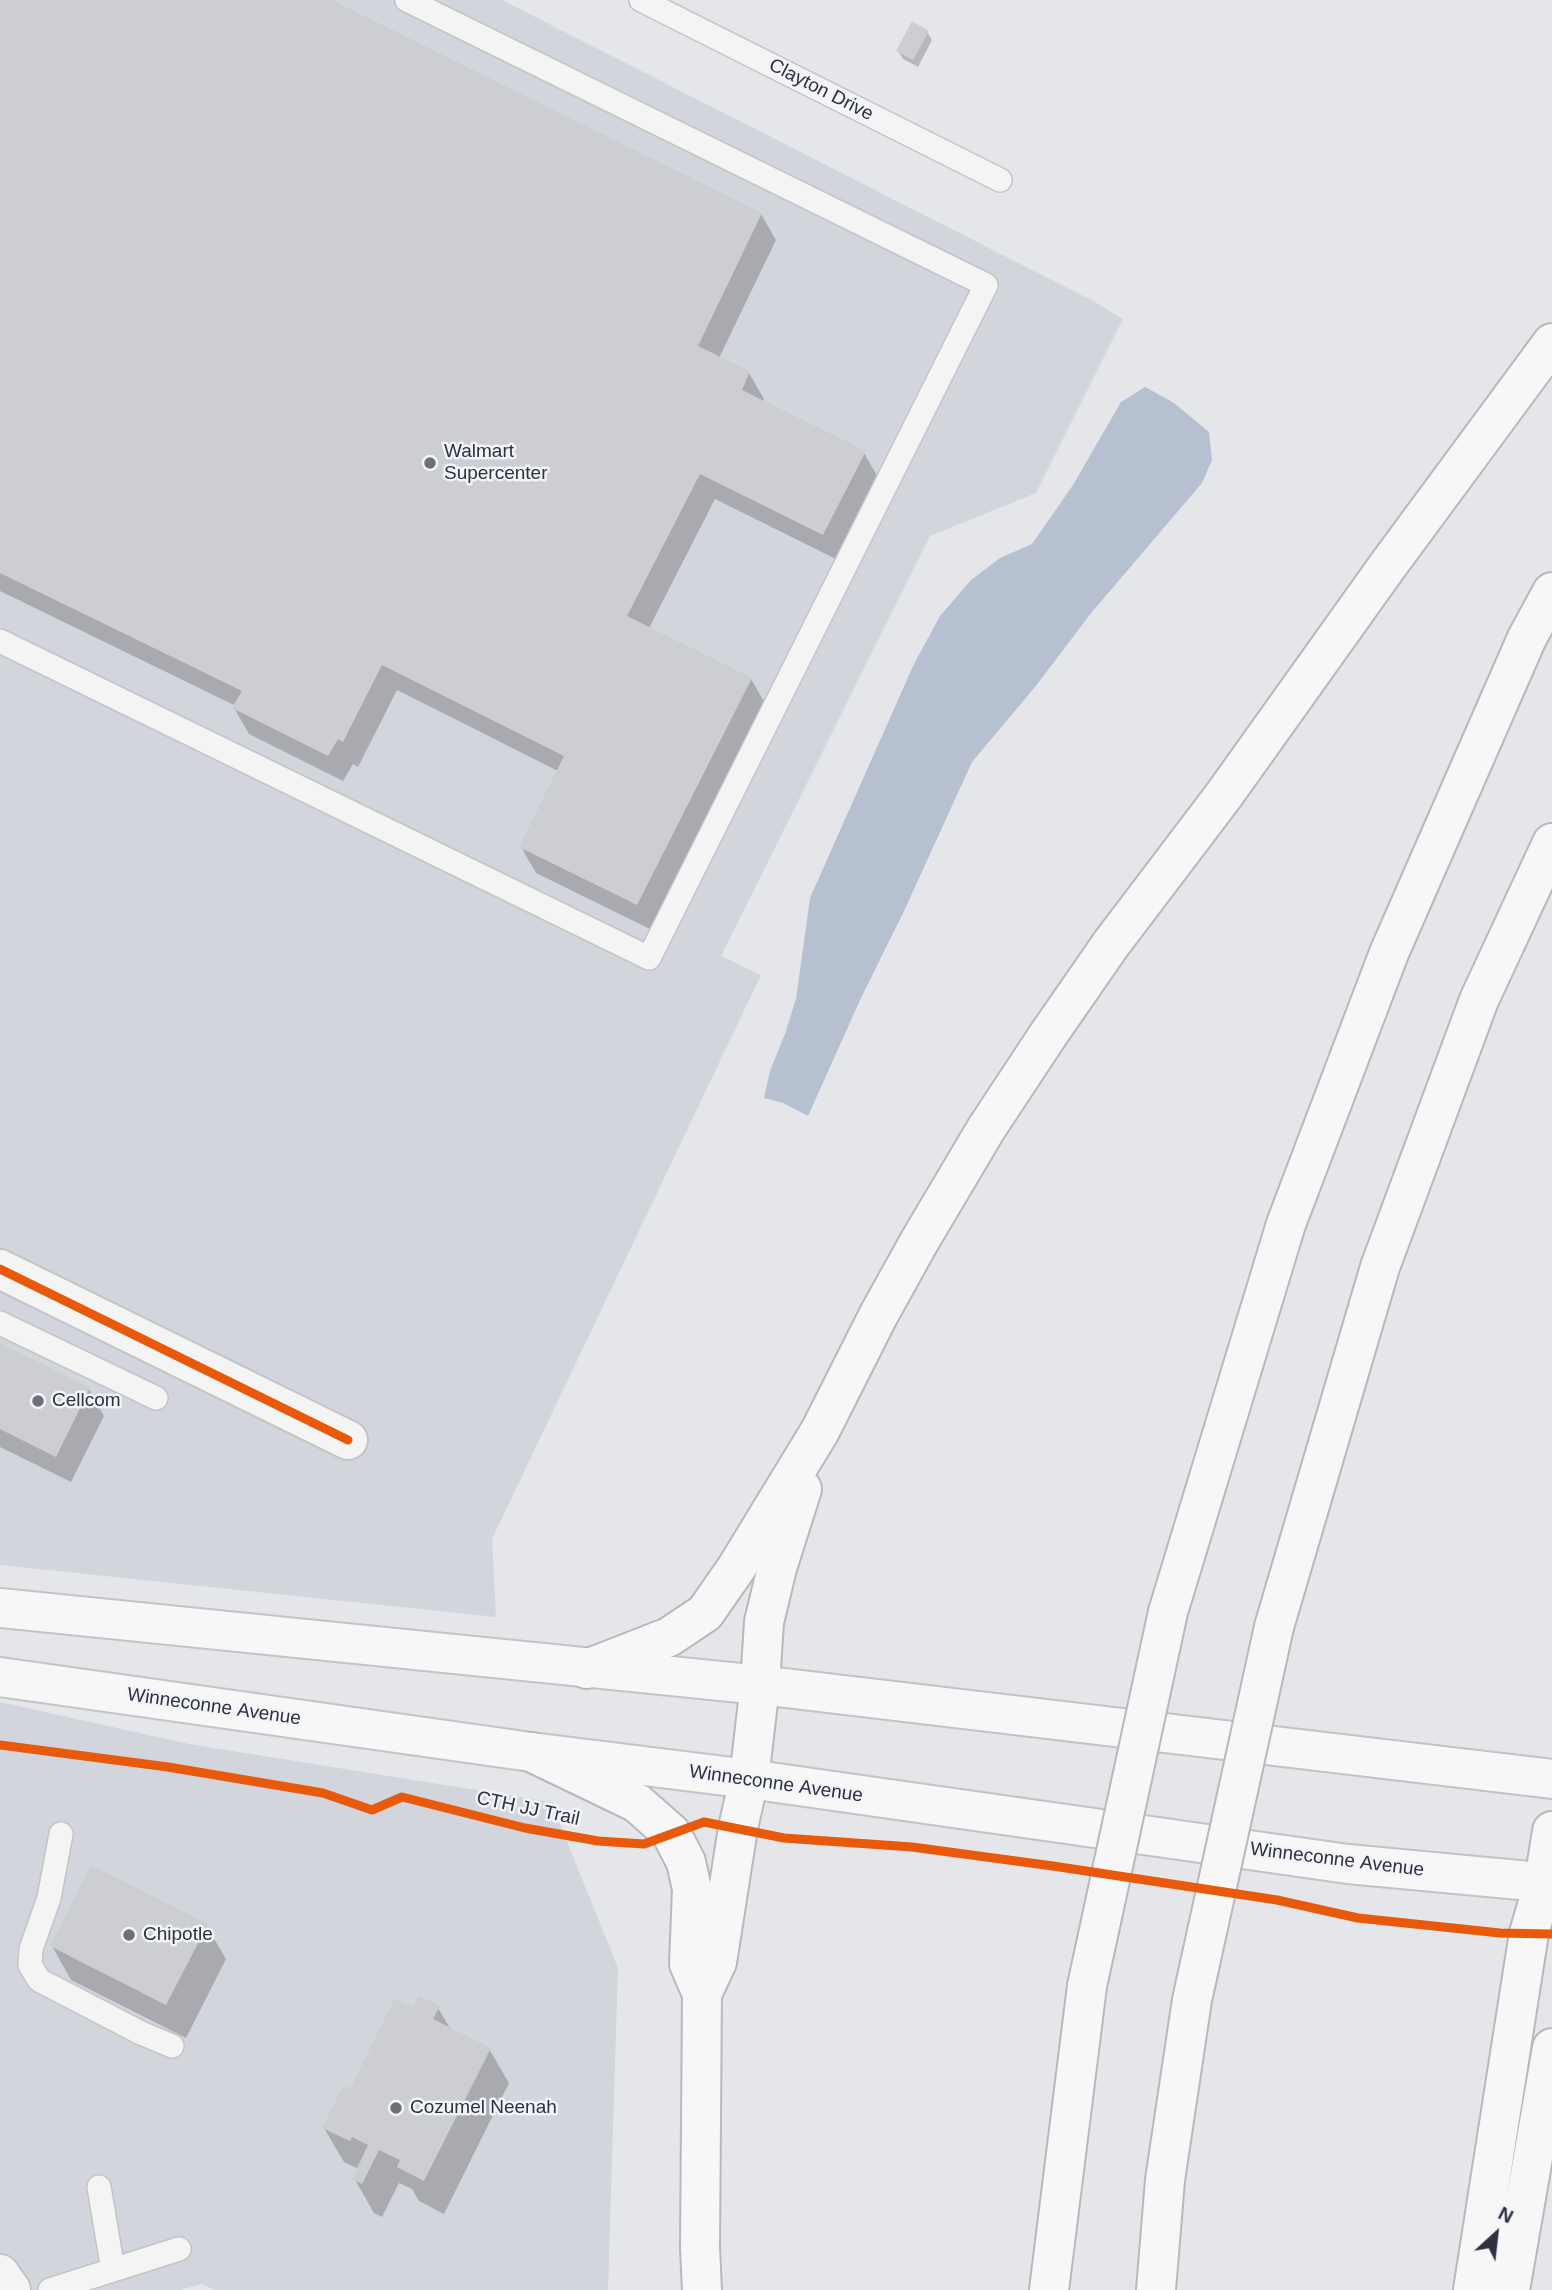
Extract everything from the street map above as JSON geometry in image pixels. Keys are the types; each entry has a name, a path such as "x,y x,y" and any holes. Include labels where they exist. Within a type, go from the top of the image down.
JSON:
{"main road":[{"path":"587,1669 669,1637 705,1613 737,1567 820,1431 919,1242 986,1129 1048,1035 1111,944 1232,784 1386,568 1552,343"},
{"path":"1049,2290 1087,1986 1168,1612 1286,1224 1389,953 1527,638 1552,592"},
{"path":"1156,2290 1165,2180 1192,2000 1274,1627 1380,1267 1479,1000 1552,843"},
{"path":"702,1994 717,1962 738,1828 749,1779 764,1622 777,1568 820,1431"},
{"path":"0,1608 760,1685 1552,1779"},
{"name":"Winneconne Avenue","path":"0,1677 1348,1864 1548,1882"},
{"path":"531,1752 637,1803 671,1833 685,1862 692,1889 689,1964 702,1994 702,2290"},
{"path":"1473,2290 1529,1934 1548,1882 1552,1831"},
{"path":"1510,2290 1552,2048"}],"street":[{"path":"0,1269 348,1440"},
{"path":"0,2274 11,2290"}],"lane":[{"path":"0,641 649,958 986,285 407,0"},
{"name":"Clayton Drive","path":"641,0 1000,180"},
{"path":"0,1323 156,1398"},
{"path":"61,1834 49,1898 30,1949 30,1965 39,1980 141,2033 172,2046"},
{"path":"99,2187 113,2270"},
{"path":"50,2290 179,2249"}],"shaded area":[{"path":"0,0 502,0 1095,302 1123,319 1036,493 930,536 721,956 761,975 492,1539 496,1617 0,1565"},
{"path":"0,1702 189,1744 551,1802 618,1968 608,2290 214,2290 202,2284 180,2290 0,2290"}],"water":[{"path":"1145,387 1174,403 1209,432 1212,460 1202,483 1092,612 1035,687 972,762 808,1116 783,1103 764,1098 770,1071 796,999 810,898 914,664 940,616 971,580 1000,558 1032,544 1073,485 1121,402"}],"building":[{"name":"Walmart Supercenter","path":"0,0 332,0 762,213 698,346 750,371 742,390 866,451 823,535 700,474 627,616 752,678 637,905 519,847 564,756 382,665 343,742 338,739 328,756 232,708 242,691 0,573"},
{"path":"912,21 929,31 913,60 896,51"},
{"path":"0,1343 90,1388 56,1457 0,1429"},
{"name":"Chipotle","path":"91,1865 208,1924 166,2005 50,1946"},
{"name":"Cozumel Neenah","path":"419,1996 440,2006 433,2019 491,2048 424,2181 397,2167 400,2160 379,2150 362,2184 352,2179 368,2145 352,2137 350,2141 322,2128 343,2086 350,2089 395,1998 413,2007"}],"cycle path":[{"path":"0,1269 348,1440"},
{"name":"CTH JJ Trail","path":"0,1745 168,1767 323,1793 372,1810 402,1797 525,1828 598,1841 644,1844 704,1822 784,1838 912,1847 1053,1866 1277,1900 1358,1918 1500,1933 1552,1934"}],"place":[{"name":"Walmart Supercenter","path":"430,463"},
{"name":"Cellcom","path":"38,1401"},
{"name":"Chipotle","path":"129,1935"},
{"name":"Cozumel Neenah","path":"396,2108"}]}
